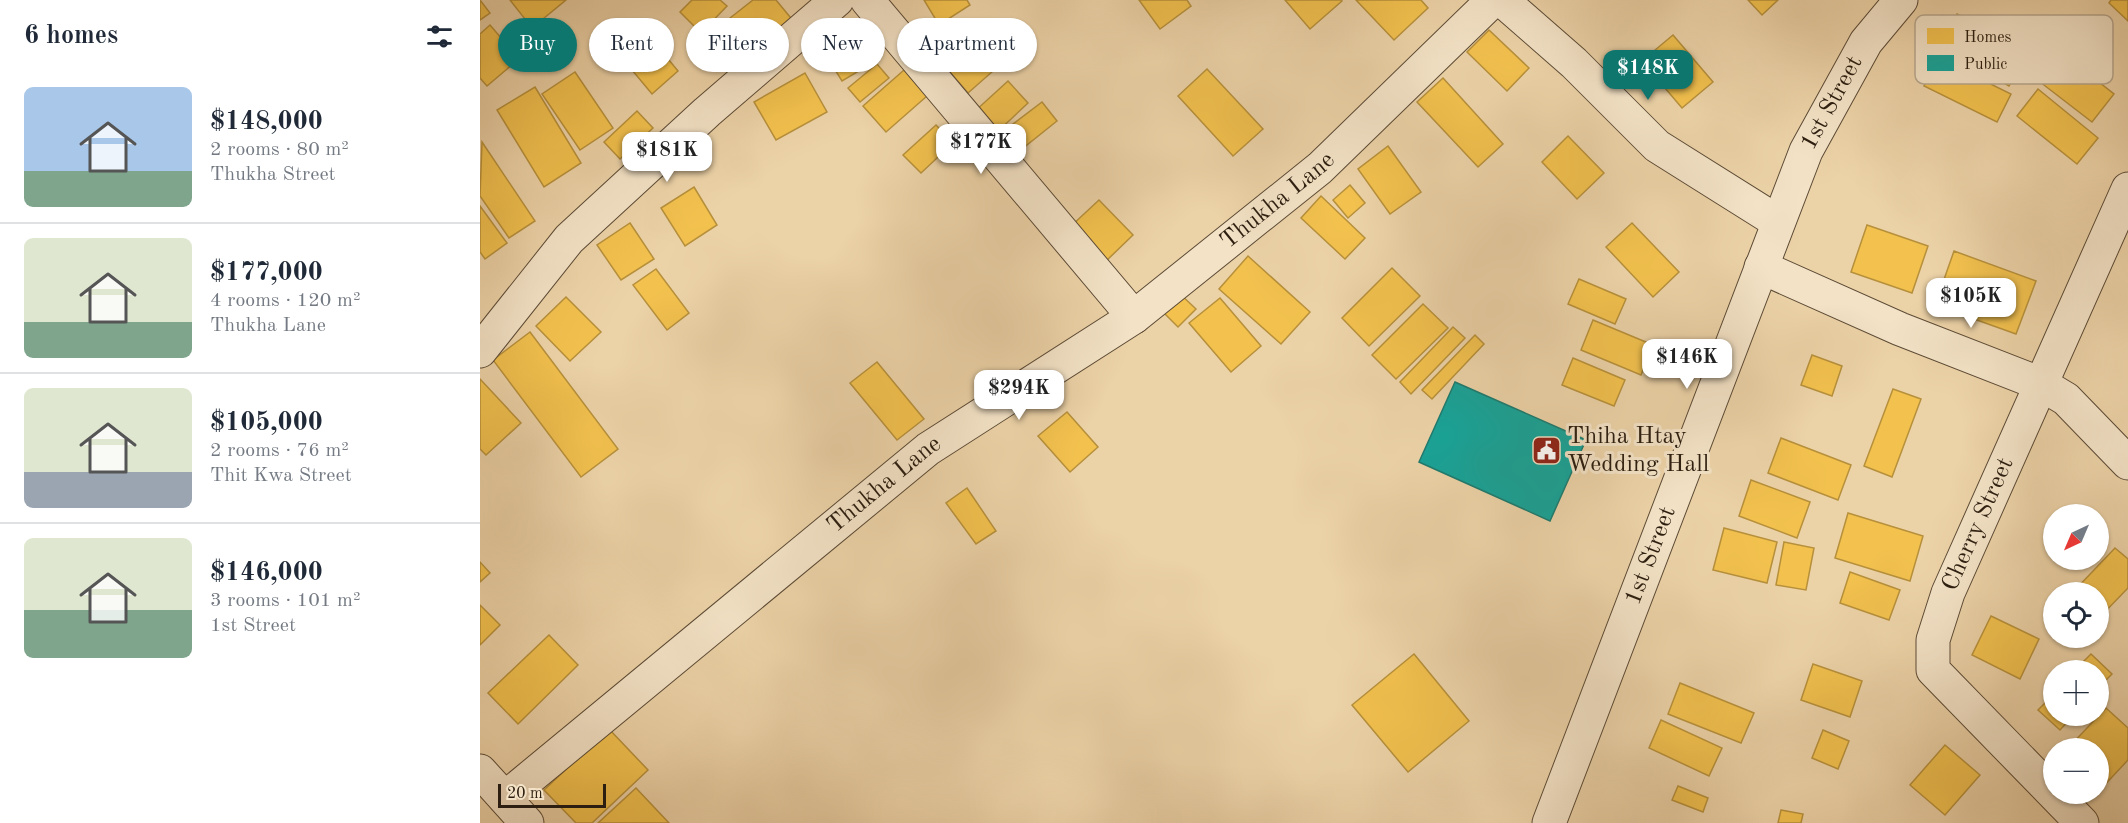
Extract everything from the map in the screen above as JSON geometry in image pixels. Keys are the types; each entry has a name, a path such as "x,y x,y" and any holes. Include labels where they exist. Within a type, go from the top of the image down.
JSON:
{"street":[{"path":"480,351 568,239 707,112 837,0"},
{"path":"867,0 1134,317"},
{"name":"Thukha Lane","path":"505,798 928,449 1134,317 1320,168 1493,0"},
{"path":"1502,0 1574,63 1657,146 1778,222"},
{"name":"1st Street","path":"1550,823 1806,151 1866,42 1901,0"},
{"name":"Cherry Street","path":"2082,823 1933,670 1933,639 1948,593 2128,189"},
{"path":"1761,267 1900,329 2041,384 2066,399 2128,463"},
{"path":"480,771 527,823"}],"building: Homes":[{"path":"480,0 490,13 480,20"},
{"path":"510,0 566,0 544,18 524,18"},
{"path":"692,0 720,0 727,6 715,18 686,18 680,12"},
{"path":"753,0 776,0 795,23 789,28 789,18 730,18"},
{"path":"924,0 967,0 970,5 950,18 935,18"},
{"path":"1139,0 1187,0 1191,6 1160,29"},
{"path":"1285,0 1341,0 1342,1 1310,29"},
{"path":"1356,0 1421,0 1428,8 1394,40"},
{"path":"1748,0 1778,0 1762,15"},
{"path":"2111,0 2128,0 2128,21 2109,3"},
{"path":"490,25 498,34 498,72 504,72 487,86 480,78 480,34"},
{"path":"1489,30 1529,68 1507,91 1467,52"},
{"path":"1673,35 1713,82 1682,108 1642,61"},
{"path":"674,66 678,71 652,94 634,72 674,72"},
{"path":"1207,69 1263,129 1233,156 1178,96"},
{"path":"575,72 613,128 580,150 542,94"},
{"path":"836,72 857,72 842,81"},
{"path":"867,72 884,72 889,78 860,102 848,88"},
{"path":"902,72 906,72 927,96 886,132 863,106"},
{"path":"950,72 992,72 968,93"},
{"path":"805,73 827,112 776,140 754,102"},
{"path":"1443,78 1503,144 1478,167 1417,102"},
{"path":"1008,81 1028,103 994,135 974,112"},
{"path":"1925,84 1991,84 2011,94 1997,122 1924,86"},
{"path":"2043,84 2101,84 2114,94 2092,122"},
{"path":"535,87 581,163 544,187 497,110"},
{"path":"2038,89 2098,138 2077,164 2017,116"},
{"path":"1042,102 1057,121 1012,157 996,137"},
{"path":"637,111 653,128 620,159 604,142"},
{"path":"936,125 953,143 921,173 903,155"},
{"path":"1568,136 1604,173 1577,199 1542,162"},
{"path":"482,142 535,221 509,238 480,196"},
{"path":"1388,146 1421,192 1390,214 1358,169"},
{"path":"1350,185 1365,203 1348,218 1333,200"},
{"path":"694,187 717,225 685,246 661,208"},
{"path":"1321,196 1365,238 1345,259 1301,218"},
{"path":"1099,200 1133,235 1104,263 1070,227"},
{"path":"480,206 507,243 485,259 480,252"},
{"path":"630,223 654,259 621,280 597,245"},
{"path":"1632,223 1679,272 1653,297 1606,247"},
{"path":"1867,225 1928,246 1912,293 1851,272"},
{"path":"1954,251 2036,281 2016,334 1935,305"},
{"path":"1248,256 1310,312 1281,344 1219,289"},
{"path":"1392,268 1420,296 1369,346 1342,318"},
{"path":"656,269 689,313 667,330 633,285"},
{"path":"1579,279 1626,299 1615,324 1568,304"},
{"path":"1178,292 1196,309 1178,327 1161,310"},
{"path":"566,297 601,332 570,361 536,326"},
{"path":"1220,298 1261,346 1231,372 1189,323"},
{"path":"1423,304 1448,328 1396,379 1372,355"},
{"path":"1593,320 1653,345 1641,375 1581,350"},
{"path":"1453,327 1465,338 1411,394 1400,382"},
{"path":"530,332 618,449 581,477 493,360"},
{"path":"1475,335 1484,344 1432,399 1422,390"},
{"path":"1812,355 1842,366 1832,396 1801,385"},
{"path":"1573,358 1625,380 1614,406 1562,385"},
{"path":"877,362 924,419 897,440 850,383"},
{"path":"480,379 521,423 486,455 480,449"},
{"path":"1893,389 1921,399 1892,477 1864,466"},
{"path":"1067,412 1098,447 1070,472 1038,436"},
{"path":"1781,438 1851,465 1838,500 1768,473"},
{"path":"1751,480 1810,502 1797,538 1739,516"},
{"path":"967,488 996,531 976,544 946,503"},
{"path":"1848,513 1923,536 1910,581 1835,558"},
{"path":"1724,528 1777,542 1767,583 1713,570"},
{"path":"1784,542 1814,548 1806,590 1776,585"},
{"path":"2115,548 2128,559 2128,588 2109,608 2109,582 2083,582 2094,570 2109,570 2109,554"},
{"path":"480,562 490,573 480,582"},
{"path":"1850,572 1900,590 1889,620 1840,603"},
{"path":"480,605 500,625 480,645"},
{"path":"1991,616 2039,639 2020,679 1972,655"},
{"path":"549,635 578,665 518,724 488,693"},
{"path":"1414,654 1469,721 1408,772 1352,705"},
{"path":"2091,654 2097,660 2085,660"},
{"path":"1813,664 1862,681 1850,717 1801,700"},
{"path":"1680,683 1754,713 1741,743 1668,714"},
{"path":"2043,705 2043,715 2038,710"},
{"path":"2109,711 2128,728 2128,760 2109,780 2109,738 2078,738 2089,726 2109,726"},
{"path":"1661,720 1722,748 1709,776 1649,748"},
{"path":"609,729 648,770 592,823 576,823 544,790"},
{"path":"1823,730 1849,741 1838,769 1812,758"},
{"path":"1945,745 1980,775 1945,815 1910,785"},
{"path":"1678,786 1708,798 1703,812 1672,800"},
{"path":"636,788 669,823 598,823"},
{"path":"1781,810 1803,814 1801,823 1778,823"}],"building: Public":[{"path":"1455,382 1586,440 1550,521 1419,462"}],"place":[{"name":"Thiha Htay Wedding Hall","path":"1546,451"}]}
